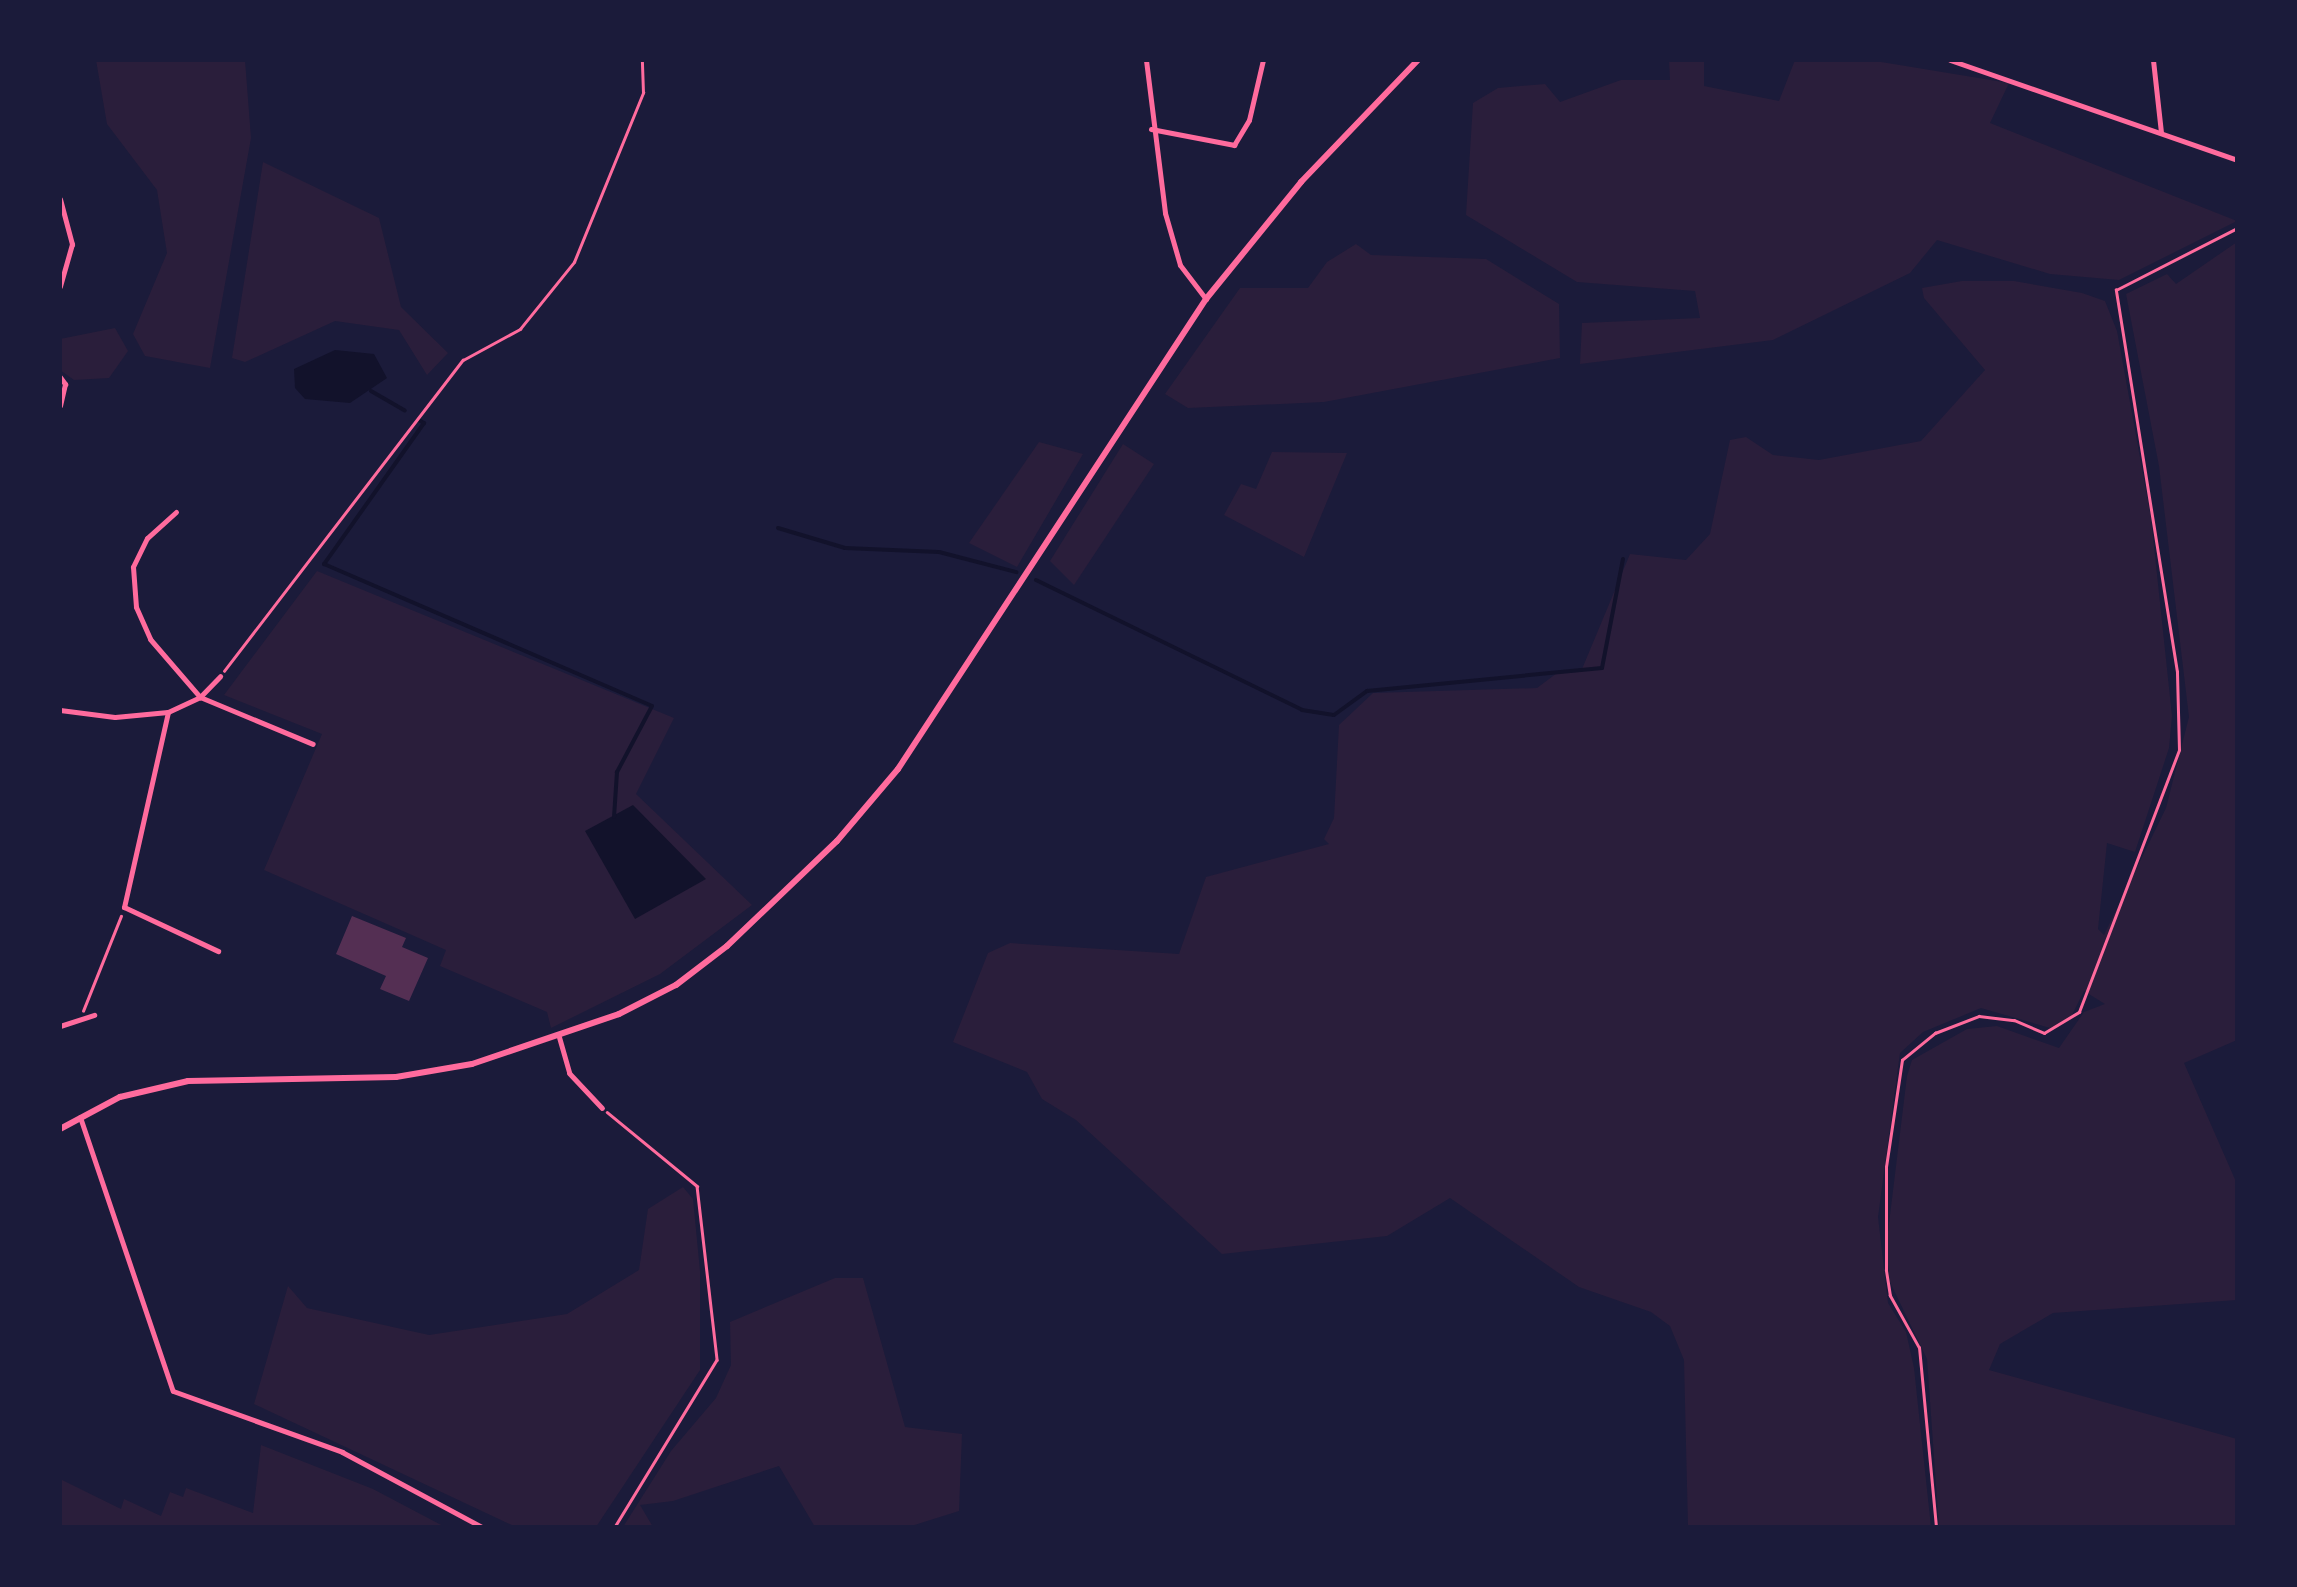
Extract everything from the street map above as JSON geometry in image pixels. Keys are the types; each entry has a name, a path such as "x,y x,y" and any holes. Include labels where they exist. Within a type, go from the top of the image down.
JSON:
{"main road":[{"path":"60,1129 120,1097 178,1083 396,1077 472,1064 559,1036 676,985 838,841 940,710 1206,299 1301,182 1416,61"}],"street":[{"path":"1146,60 1151,129 1180,264 1206,299"},
{"path":"1151,129 1234,144 1249,120 1263,60"},
{"path":"1950,60 2237,160"},
{"path":"2153,60 2161,132"},
{"path":"60,199 72,244 60,286"},
{"path":"60,376 60,405"},
{"path":"176,512 139,550 132,585 150,639 200,697 313,744"},
{"path":"60,710 114,717 168,712 200,697 220,676"},
{"path":"168,712 124,908 218,951"},
{"path":"60,1026 94,1016"},
{"path":"559,1036 569,1073 602,1108"},
{"path":"80,1116 173,1392 342,1452 482,1527"}],"path":[{"path":"220,676 463,360 520,329 574,262 632,126 643,93 642,60"},
{"path":"1936,1527 1919,1348 1890,1296 1886,1270 1886,1167 1902,1060 1934,1033 1979,1016 2014,1020 2044,1033 2079,1012 2179,750 2177,672 2116,290 2237,228"},
{"path":"77,1021 124,908"},
{"path":"602,1108 697,1186 718,1360 615,1527"}],"shaded area":[{"path":"96,60 245,60 251,138 210,368 145,356 133,334 167,253 157,190 107,124"},
{"path":"1669,60 1704,60 1704,86 1779,101 1795,60 1869,60 2009,83 1990,123 2237,221 2119,280 2050,274 1937,240 1910,273 1773,340 1580,364 1582,323 1700,318 1695,291 1577,282 1466,215 1473,103 1498,88 1545,84 1560,102 1621,80 1670,80"},
{"path":"263,162 379,218 401,307 448,353 427,375 399,330 335,321 245,362 232,358"},
{"path":"2237,242 2237,1040 2184,1063 2237,1184 2237,1300 2053,1313 2000,1344 1989,1370 2237,1439 2237,1527 1939,1527 1927,1359 1890,1282 1886,1248 1907,1076 1912,1060 1967,1029 1997,1026 2059,1048 2084,1012 2105,1004 2084,991 2071,1017 2050,1028 1981,1008 1923,1032 1900,1053 1878,1217 1888,1303 1906,1332 1914,1368 1931,1527 1688,1527 1684,1360 1670,1326 1651,1312 1579,1287 1450,1198 1387,1236 1222,1254 1076,1120 1042,1099 1027,1072 953,1042 988,953 1010,943 1179,954 1206,877 1329,844 1324,839 1334,818 1339,725 1373,693 1537,688 1557,673 1582,669 1630,554 1686,560 1710,534 1730,440 1746,437 1773,455 1819,460 1921,441 1985,370 1924,298 1922,288 1962,281 2014,281 2082,293 2105,301 2117,331 2151,518 2172,716 2169,748 2135,852 2107,843 2098,929 2104,935 2166,808 2189,717 2159,466 2126,294 2167,274 2176,284"},
{"path":"1356,244 1371,255 1486,259 1559,304 1560,358 1324,402 1188,408 1165,394 1240,288 1308,288 1327,262"},
{"path":"115,328 128,351 109,378 74,380 60,370 60,339"},
{"path":"335,350 374,354 387,378 350,403 305,399 295,388 294,369"},
{"path":"1039,442 1083,454 1017,567 969,543"},
{"path":"1123,444 1154,464 1074,585 1050,561"},
{"path":"1272,452 1347,453 1304,557 1224,515 1241,484 1256,489"},
{"path":"317,571 674,718 636,794 752,905 660,974 551,1028 547,1012 440,966 446,950 264,870 322,734 224,695"},
{"path":"633,805 706,879 635,919 585,831"},
{"path":"683,1187 693,1199 700,1271 700,1370 596,1527 516,1527 254,1404 288,1286 307,1308 429,1335 567,1314 639,1270 648,1209"},
{"path":"835,1278 863,1278 905,1427 962,1434 959,1511 908,1527 815,1527 779,1466 673,1501 640,1505 653,1527 623,1527 671,1451 716,1398 731,1365 730,1322"},
{"path":"261,1445 373,1489 445,1527 60,1527 60,1479 121,1509 124,1499 161,1516 170,1492 183,1497 186,1488 253,1513"}],"building":[{"path":"352,916 406,938 402,947 428,958 409,1001 380,989 386,976 336,954"}],"waterway":[{"path":"371,391 405,411"},
{"path":"419,420 424,423 324,564 652,706 617,772 614,817"},
{"path":"778,528 845,548 939,552 1016,572"},
{"path":"1036,580 1302,710 1334,715 1367,691 1602,668 1623,559"}]}
